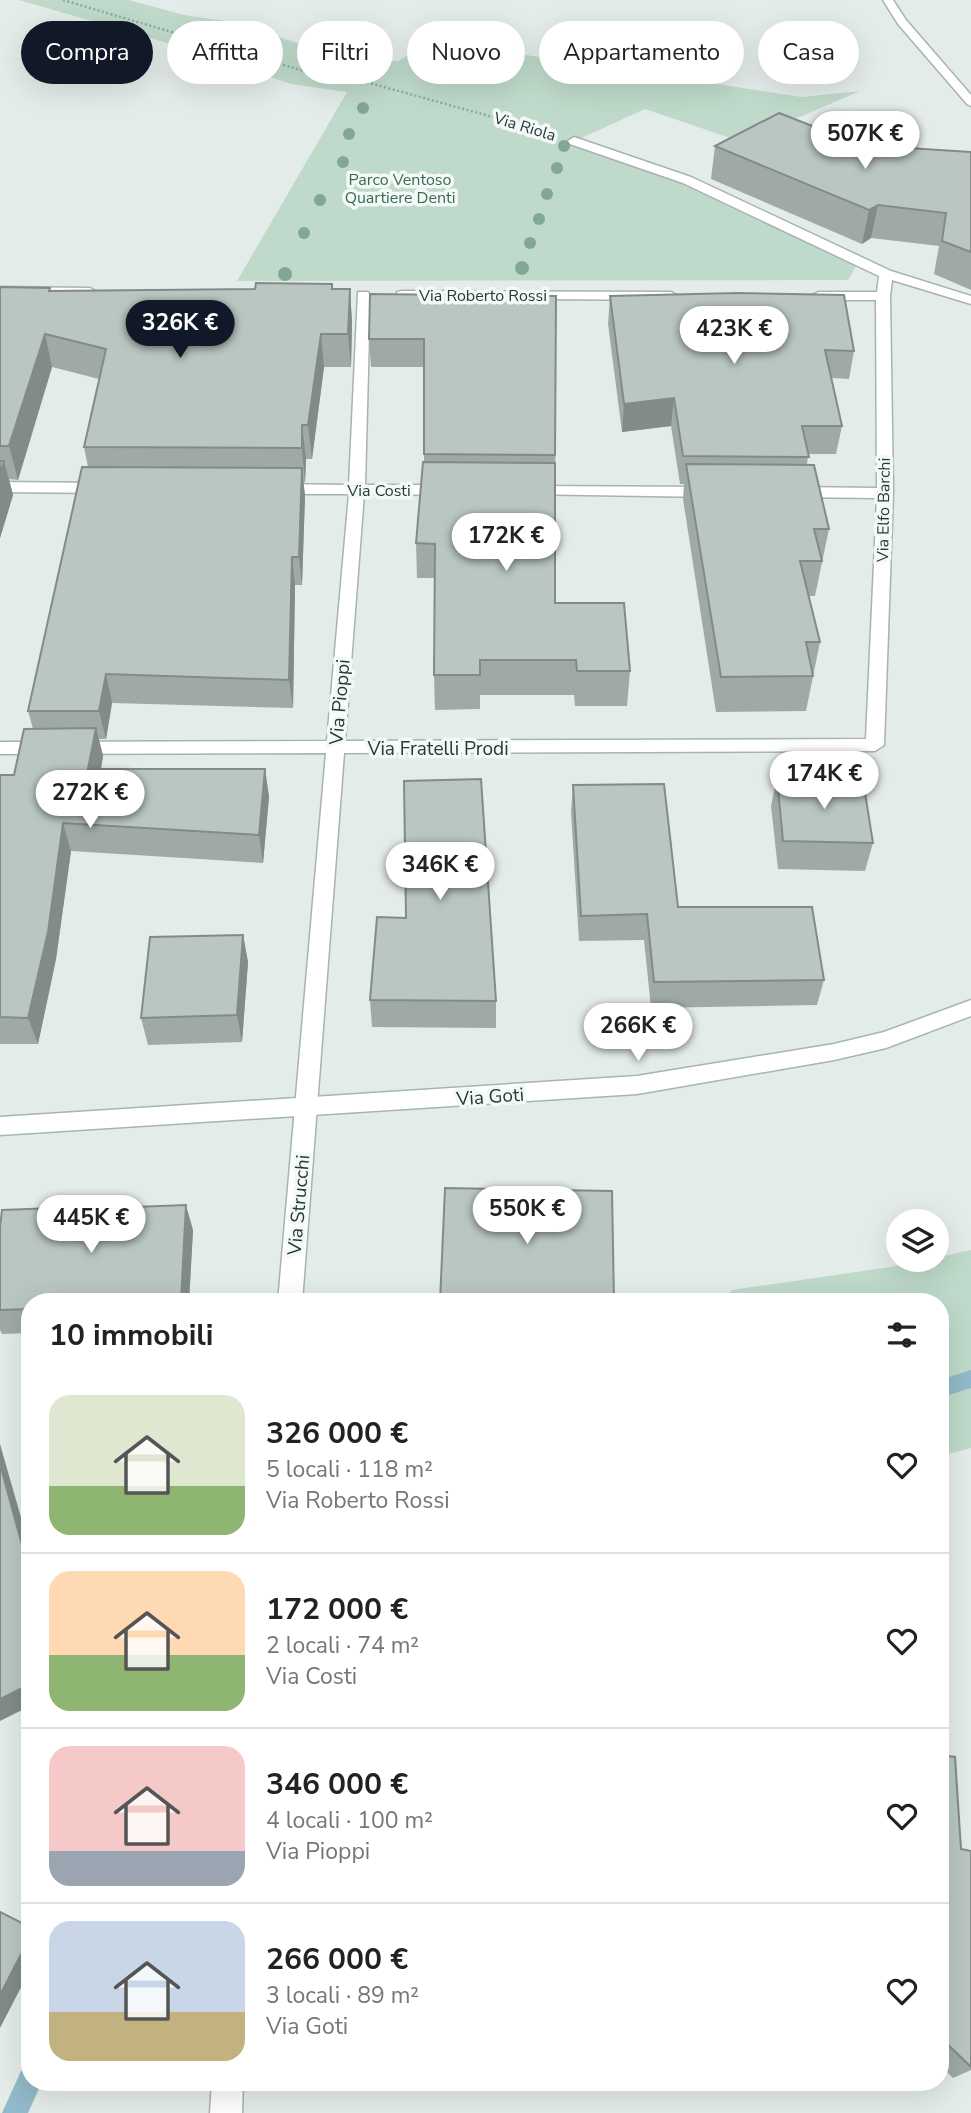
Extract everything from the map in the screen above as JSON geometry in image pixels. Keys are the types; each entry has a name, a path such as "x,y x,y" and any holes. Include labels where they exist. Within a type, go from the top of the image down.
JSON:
{"street":[{"path":"888,0 902,22 971,102"},
{"name":"Via Riola","path":"574,141 687,180 886,274 971,300"},
{"name":"Via Elfo Barchi","path":"875,745 885,493 883,296 886,274"},
{"path":"0,291 98,292"},
{"name":"Via Roberto Rossi","path":"370,295 691,296"},
{"name":"Via Pioppi","path":"306,1108 357,490 370,295"},
{"path":"801,296 883,296"},
{"path":"0,487 124,488"},
{"name":"Via Costi","path":"261,489 468,490"},
{"path":"510,491 732,492"},
{"path":"774,492 885,493"},
{"name":"Via Fratelli Prodi","path":"0,748 875,745"},
{"name":"Via Goti","path":"0,1126 637,1085 834,1052 886,1040 971,1008"},
{"name":"Via Strucchi","path":"291,1293 306,1108"},
{"path":"226,2113 227,2091"}],"path":[{"name":"Via Riola","path":"63,0 304,71 355,79 520,122 574,141"}],"green space":[{"name":"Parco Ventoso Quartiere Denti","path":"19,0 129,0 184,15 224,21 167,21 167,43 153,39 153,21 91,21"},
{"name":"Parco Ventoso Quartiere Denti","path":"283,38 297,43 297,84 393,84 393,61 407,56 407,84 525,84 525,55 539,57 539,84 717,84 802,97 860,91 742,142 645,109 575,141 687,180 859,261 848,280 237,281 347,92 291,84 283,81"},
{"path":"971,1250 971,1448 949,1454 949,1293 729,1293 732,1290 886,1268 886,1272 949,1272 949,1255"}],"building":[{"path":"779,113 861,145 971,152 971,252 942,241 946,213 878,205 869,210 715,146"},
{"path":"256,283 332,284 332,289 350,289 348,334 321,334 308,425 302,425 302,448 84,447 106,349 45,334 9,446 0,446 0,287 50,288 49,291 255,289"},
{"path":"738,293 844,295 854,351 825,350 842,426 802,426 809,457 683,456 674,398 624,404 610,296"},
{"path":"370,294 556,296 555,455 424,454 424,339 369,339"},
{"path":"423,462 555,463 555,603 624,603 630,671 577,671 576,660 480,660 480,675 434,675 435,544 416,543"},
{"path":"686,464 814,465 829,529 814,529 822,561 800,561 820,642 806,642 813,676 721,677"},
{"path":"82,467 302,468 299,557 292,557 289,680 106,674 99,711 28,711"},
{"path":"96,728 88,769 265,769 259,835 63,823 48,932 28,1018 0,1017 0,775 14,775 24,729"},
{"path":"777,778 863,780 873,843 783,841"},
{"path":"481,779 496,1001 370,1000 377,917 406,918 404,781"},
{"path":"664,784 678,907 812,907 824,980 654,982 647,914 581,916 573,785"},
{"path":"243,935 237,1015 141,1018 150,937"},
{"path":"445,1188 612,1191 614,1293 440,1293"},
{"path":"186,1205 181,1293 21,1293 21,1309 0,1310 2,1210"},
{"path":"0,1464 21,1541 21,1688 0,1699"},
{"path":"949,1756 955,1757 961,1849 971,1851 971,2067 949,2046"},
{"path":"0,1912 21,1922 21,1954 0,1995"}],"waterway":[{"path":"949,1386 971,1379"},
{"path":"15,2113 25,2091"}]}
